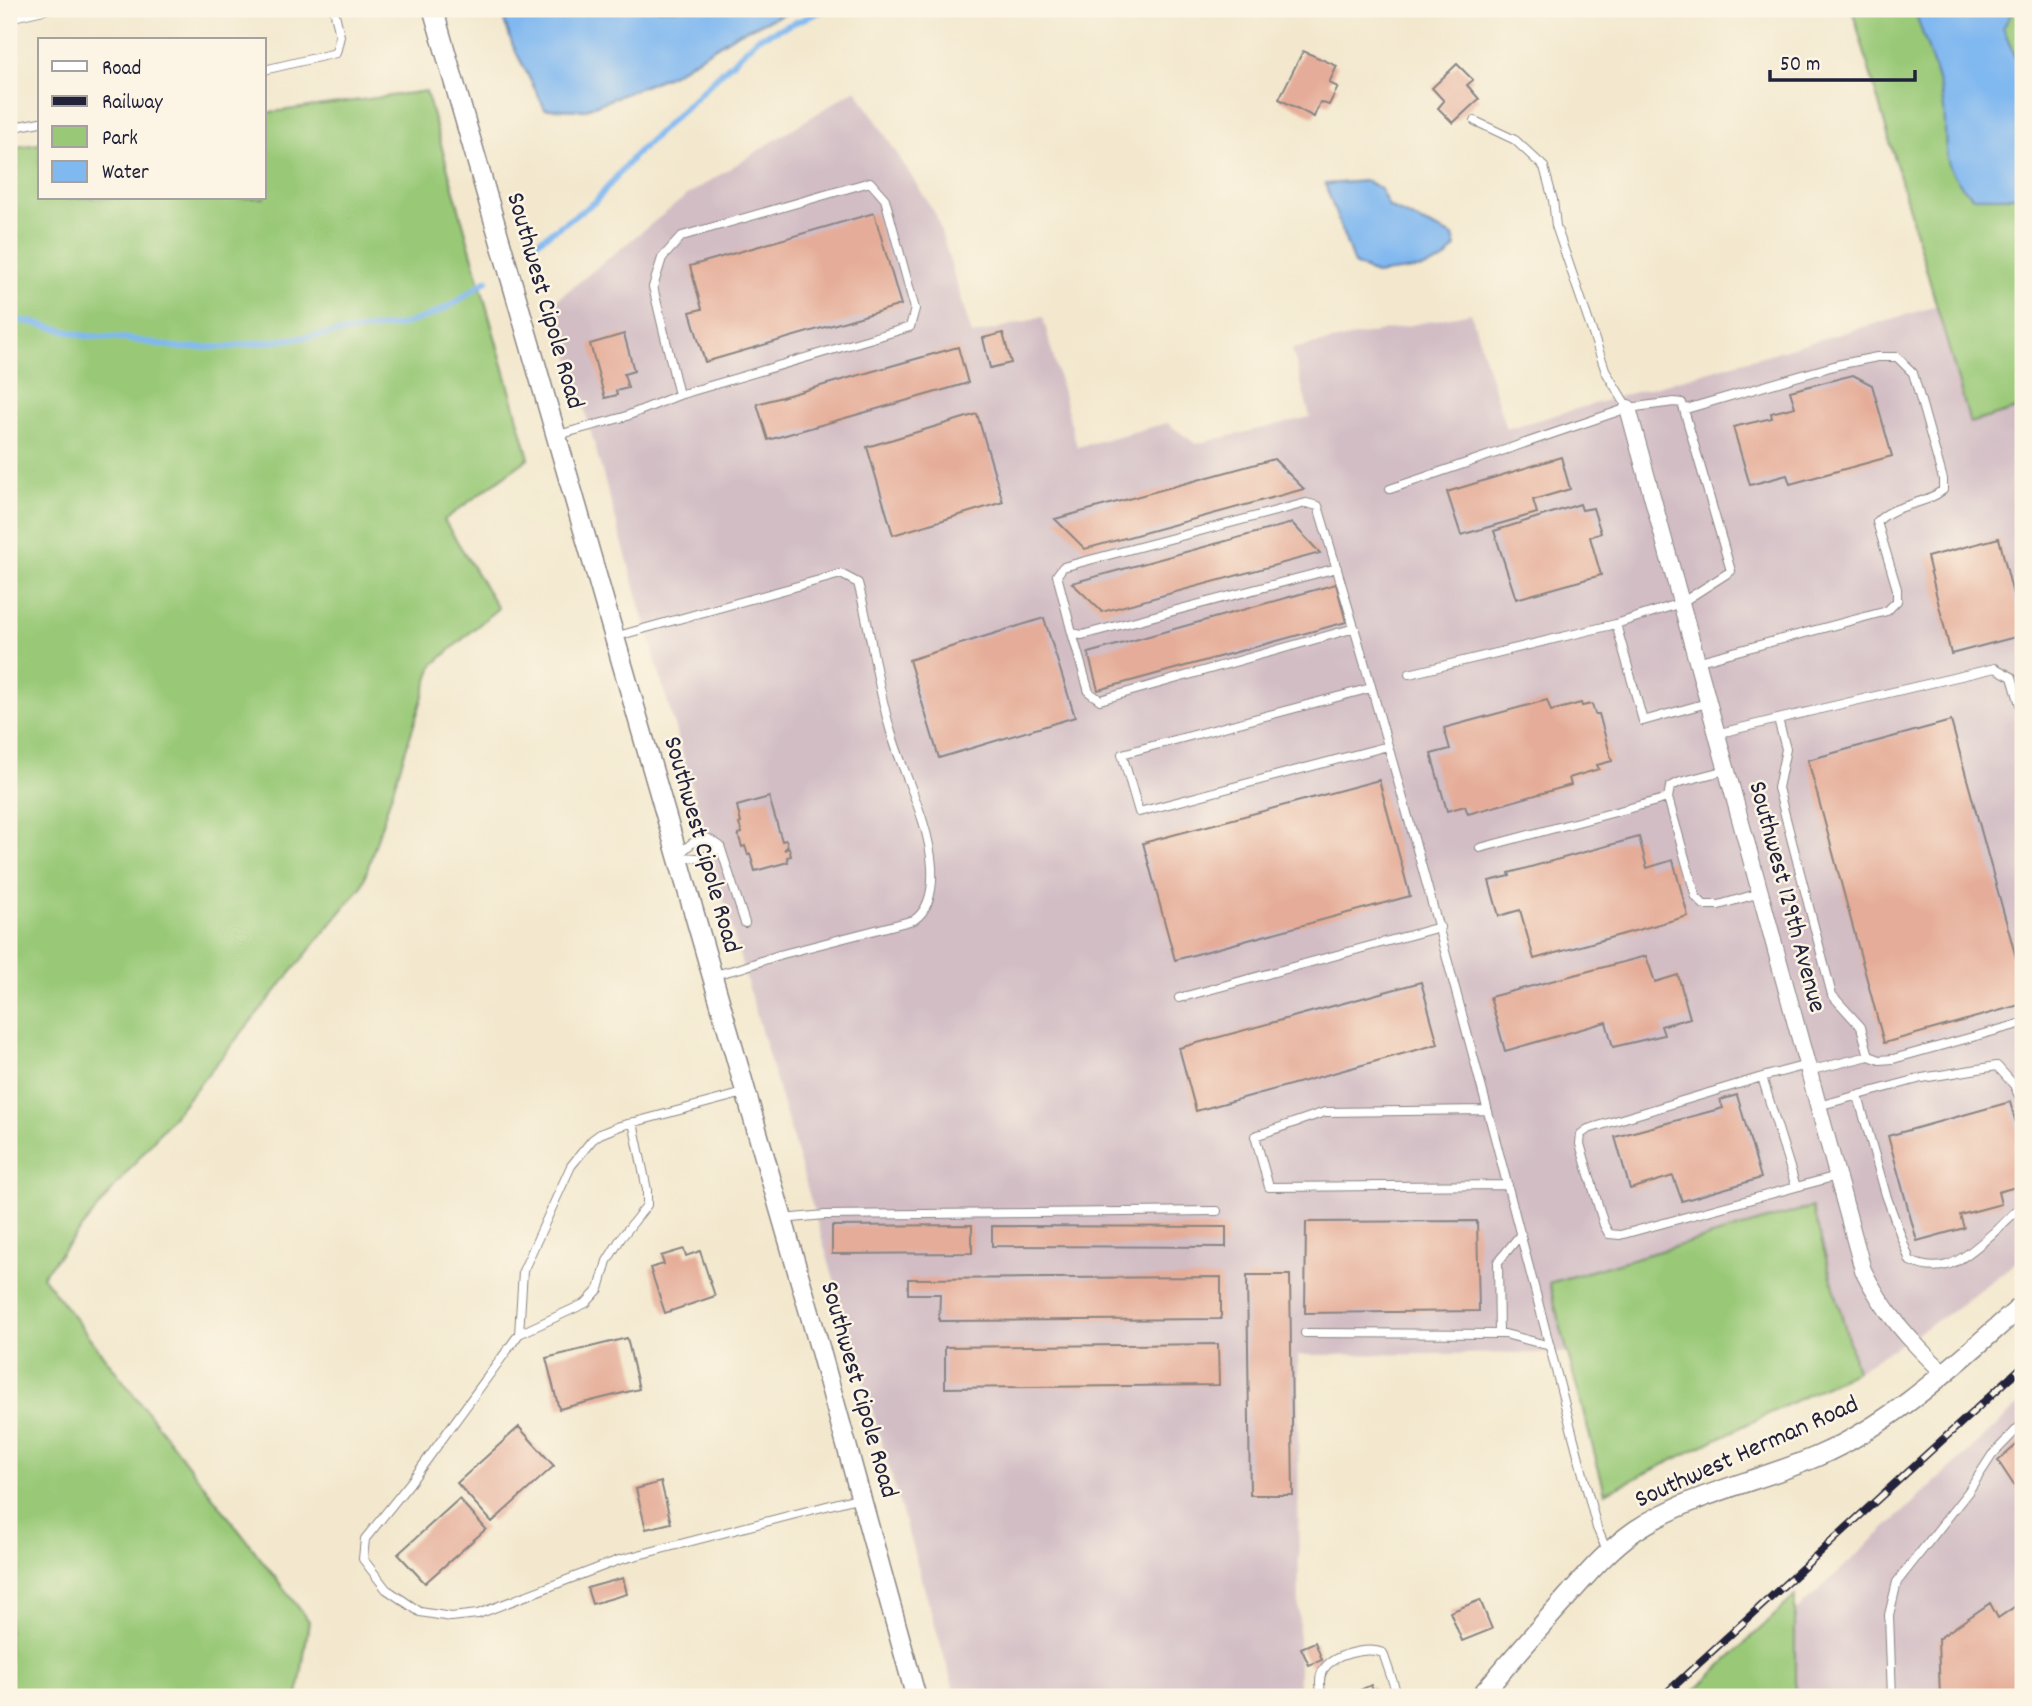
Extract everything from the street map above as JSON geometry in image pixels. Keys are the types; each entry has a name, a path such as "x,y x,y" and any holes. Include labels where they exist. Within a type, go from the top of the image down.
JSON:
{"street":[{"name":"Southwest Cipole Road","path":"433,9 782,1219 916,1697"},
{"name":"Southwest 129th Avenue","path":"1628,408 1863,1270 1877,1297 1916,1347 1944,1373"},
{"name":"Southwest Herman Road","path":"1480,1697 1586,1576 1634,1532 1701,1497 1816,1457 1847,1442 1898,1410 2023,1305"}],"lane":[{"path":"9,18 46,9"},
{"path":"266,70 336,53 340,36 334,9"},
{"path":"1475,121 1515,140 1544,167 1553,200 1556,226 1605,372 1628,408"},
{"path":"9,128 38,122"},
{"path":"555,436 624,417 679,395 910,327 915,309 885,199 870,182 682,236 662,258 653,287 679,395"},
{"path":"1686,409 1837,365 1877,357 1897,357 1913,373 1943,479 1943,490 1934,498 1887,512 1877,522 1898,589 1898,601 1888,611 1696,662"},
{"path":"1390,489 1628,408 1682,403 1686,409 1731,571 1681,603 1616,624 1409,674"},
{"path":"1355,628 1100,700 1089,692 1057,575 1063,566 1306,503 1318,506 1355,628 1440,927 1597,1528 1608,1554"},
{"path":"1072,633 1082,635 1337,568"},
{"path":"614,637 841,574 858,583 867,617 874,668 890,730 925,828 932,867 930,894 923,914 914,920 711,975"},
{"path":"1616,624 1643,721 1707,703"},
{"path":"1716,734 1995,668 2012,677 2023,715"},
{"path":"1371,688 1122,754 1139,812 1388,746"},
{"path":"1778,719 1786,749 1778,788 1832,995 1861,1027 1869,1056"},
{"path":"1726,770 1680,782 1670,787 1668,798 1696,897 1704,905 1719,905 1760,893"},
{"path":"1480,848 1668,798"},
{"path":"677,856 692,843 707,838 720,846 745,923"},
{"path":"677,856 697,859 712,855 720,846"},
{"path":"1179,998 1440,927"},
{"path":"1837,1176 1620,1236 1609,1234 1604,1226 1580,1144 1581,1134 1588,1129 1762,1077 1869,1056 1880,1060 1893,1059 2023,1023"},
{"path":"1818,1106 1922,1078 1997,1066 2014,1085 2023,1104"},
{"path":"1762,1077 1796,1187"},
{"path":"519,1334 523,1271 571,1166 585,1146 600,1134 633,1122 744,1093"},
{"path":"1858,1096 1886,1195 1910,1261 1923,1266 1948,1265 1970,1252 2023,1204"},
{"path":"1487,1110 1325,1112 1255,1136 1269,1187 1508,1185"},
{"path":"633,1122 648,1205 621,1238 607,1261 599,1289 586,1303 519,1334 410,1483 365,1539 362,1559 386,1589 419,1612 451,1616 478,1614 619,1560 860,1497"},
{"path":"782,1219 825,1214 1217,1211"},
{"path":"1499,1334 1498,1262 1521,1234"},
{"path":"1305,1333 1499,1334 1550,1346"},
{"path":"1892,1697 1889,1615 1897,1582 1968,1492 1992,1455 2023,1423"},
{"path":"1322,1697 1319,1679 1323,1669 1332,1662 1364,1649 1383,1653 1398,1697"}],"shaded area":[{"path":"856,89 936,215 972,335 1043,317 1077,447 1167,423 1196,444 1310,417 1292,349 1471,313 1506,429 1937,306 1970,422 2023,407 2023,1257 1949,1313 1857,1371 1812,1208 1550,1284 1569,1353 1298,1355 1299,1697 956,1697 751,996 554,302 686,196"},
{"path":"2023,1401 2023,1697 1795,1697 1794,1613"}],"green space":[{"path":"1852,9 2023,9 2023,407 1970,423"},
{"path":"426,91 529,458 444,520 498,608 433,665 362,886 42,1276 309,1621 298,1697 9,1697 9,148 38,144 38,200 266,200 266,113"},
{"path":"1812,1207 1857,1371 1605,1493 1549,1283"},
{"path":"1795,1596 1795,1697 1688,1697"}],"water":[{"path":"500,9 796,9 738,33 671,75 584,110 545,109 513,46"},
{"path":"1920,9 2014,9 2003,28 2023,77 2023,197 1973,197 1953,173 1946,152 1941,91 1917,17"},
{"path":"1366,181 1380,188 1389,207 1453,236 1456,247 1444,260 1424,268 1375,274 1354,264 1325,184"}],"building":[{"path":"1303,51 1337,66 1329,83 1338,87 1329,105 1320,102 1314,117 1279,99"},
{"path":"1457,64 1473,80 1467,85 1479,99 1453,123 1438,108 1444,101 1432,88"},
{"path":"874,213 901,305 705,362 690,312 702,309 690,266"},
{"path":"1003,333 1011,363 990,368 983,338"},
{"path":"624,334 634,371 624,374 628,388 605,398 590,344"},
{"path":"958,347 968,383 768,440 757,404"},
{"path":"1853,375 1872,385 1892,456 1790,484 1787,475 1750,485 1733,427 1772,418 1771,413 1795,407 1790,391"},
{"path":"977,414 1003,502 893,535 867,447"},
{"path":"1561,457 1570,489 1533,500 1537,513 1461,535 1447,492"},
{"path":"1274,459 1304,489 1085,549 1055,519"},
{"path":"1580,504 1582,510 1593,508 1601,533 1590,537 1601,575 1516,599 1494,531"},
{"path":"1292,523 1320,553 1102,612 1072,583"},
{"path":"1999,538 2023,635 1951,654 1927,557"},
{"path":"1336,584 1346,622 1098,690 1088,653"},
{"path":"1044,618 1075,717 939,758 909,660"},
{"path":"1547,700 1551,711 1581,703 1582,706 1592,704 1595,714 1599,714 1612,761 1597,765 1599,769 1569,778 1571,785 1468,814 1465,806 1447,811 1431,754 1450,749 1444,728"},
{"path":"1951,721 2023,983 2023,1004 1884,1043 1808,760"},
{"path":"1379,780 1410,896 1175,960 1143,843"},
{"path":"769,797 782,841 786,840 788,846 784,850 789,848 791,856 787,857 788,862 755,871 750,854 748,855 745,846 742,847 738,834 742,833 737,806"},
{"path":"1639,837 1647,868 1673,860 1688,916 1534,959 1520,910 1499,916 1489,881"},
{"path":"1646,956 1655,982 1678,975 1690,1018 1661,1026 1664,1035 1613,1047 1606,1022 1505,1051 1490,997"},
{"path":"1421,982 1438,1044 1196,1111 1179,1048"},
{"path":"1737,1095 1761,1178 1682,1201 1673,1176 1630,1189 1615,1137 1723,1108 1720,1100"},
{"path":"2010,1102 2023,1148 2023,1185 1998,1192 2001,1204 1960,1215 1964,1228 1917,1241 1888,1136"},
{"path":"1477,1221 1479,1311 1305,1313 1306,1222"},
{"path":"972,1225 972,1253 832,1254 832,1226"},
{"path":"992,1226 1226,1227 1226,1247 992,1246"},
{"path":"684,1249 686,1256 700,1251 715,1296 665,1313 650,1268 664,1264 661,1256"},
{"path":"1247,1275 1290,1275 1293,1495 1250,1495"},
{"path":"1221,1277 1221,1319 939,1321 940,1294 908,1294 908,1279"},
{"path":"627,1338 639,1389 559,1409 546,1358"},
{"path":"1218,1344 1219,1385 945,1388 945,1347"},
{"path":"519,1427 554,1466 492,1522 457,1483"},
{"path":"2023,1439 2023,1499 1998,1461"},
{"path":"661,1482 671,1523 646,1529 636,1489"},
{"path":"459,1499 486,1529 425,1583 398,1554"},
{"path":"623,1578 627,1594 592,1604 587,1588"},
{"path":"1480,1600 1492,1629 1462,1641 1450,1612"},
{"path":"2023,1601 2023,1697 1940,1697 1938,1639 1990,1603 1998,1618"},
{"path":"1315,1642 1322,1660 1309,1665 1301,1648"},
{"path":"1371,1685 1373,1691 1377,1689 1380,1697 1349,1695"}],"waterway":[{"path":"534,244 595,202 634,156 758,38 827,9"},
{"path":"9,319 86,336 122,338 181,348 226,347 402,325 434,314 455,303 487,280"}],"railway":[{"path":"1662,1697 2023,1366"}]}
